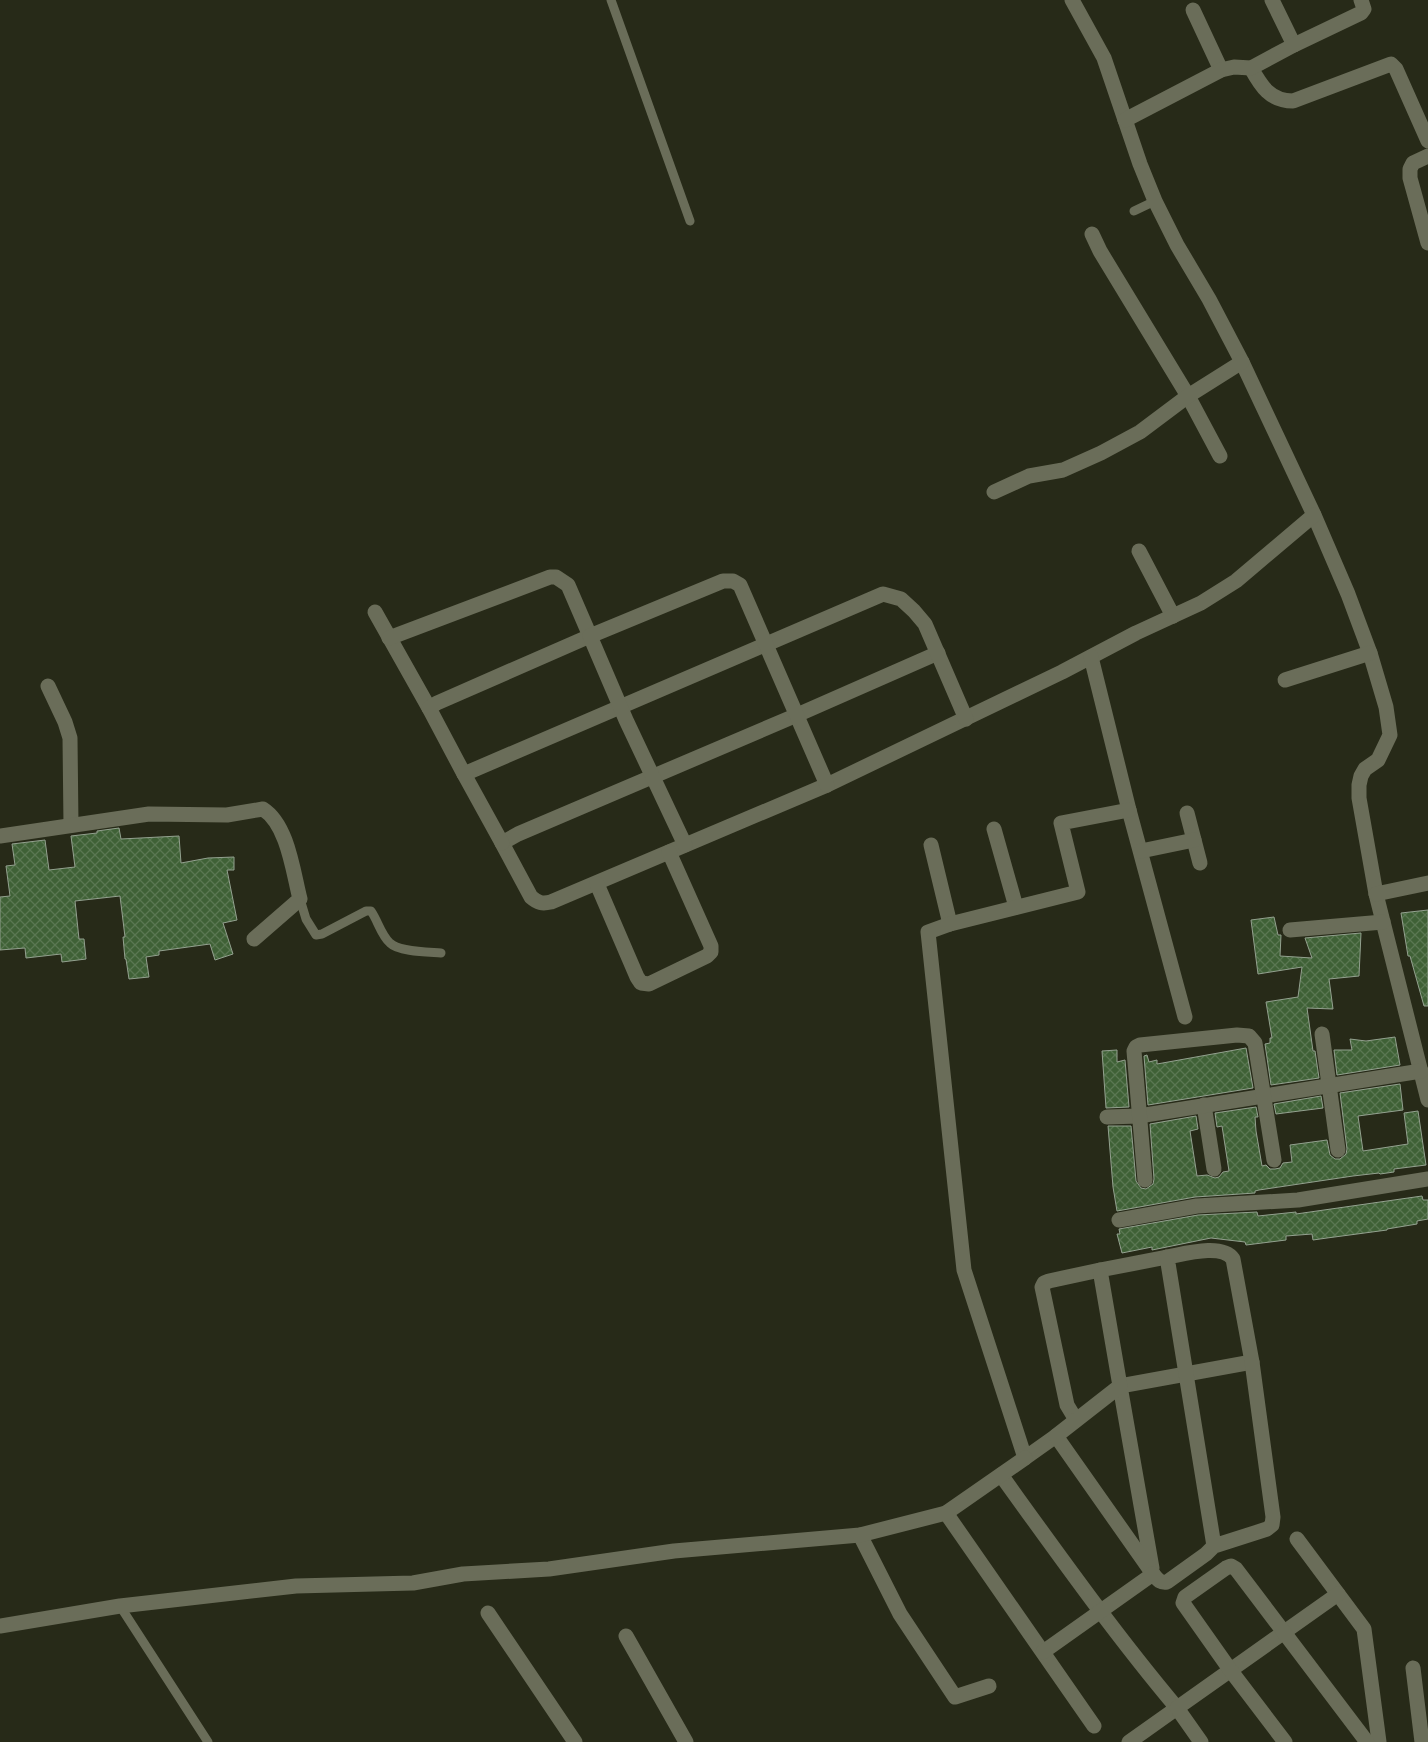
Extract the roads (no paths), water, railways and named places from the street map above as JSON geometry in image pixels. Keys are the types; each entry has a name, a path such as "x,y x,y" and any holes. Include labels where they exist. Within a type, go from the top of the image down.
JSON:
{"street":[{"path":"1072,0 1104,58 1140,164 1155,201 1176,245 1209,300 1242,362 1314,515 1348,594 1370,653 1386,707 1390,735 1378,760 1364,769 1359,785 1359,798 1376,894 1383,922 1421,1041 1421,1071 1428,1100"},
{"path":"1272,0 1294,45"},
{"path":"1126,120 1221,70 1234,67 1250,68 1361,13 1364,9 1361,0"},
{"path":"1192,10 1221,70"},
{"path":"1250,68 1266,90 1282,101 1293,101 1392,64 1396,69 1428,141"},
{"path":"1428,156 1413,163 1410,169 1410,178 1428,243"},
{"path":"1092,234 1100,251 1188,396 1220,456"},
{"path":"994,492 1029,476 1062,470 1100,453 1140,432 1188,396 1242,362"},
{"path":"375,612 532,897 544,904 597,884 828,785 1201,603 1236,581 1314,515"},
{"path":"1139,551 1173,616"},
{"path":"389,638 550,577 562,580 568,585 620,708 685,845"},
{"path":"429,708 590,636 723,581 733,581 740,585 828,785"},
{"path":"464,774 883,594 901,599 914,610 925,624 966,719"},
{"path":"502,843 518,834 652,778 938,652"},
{"path":"1285,680 1370,653"},
{"path":"1091,657 1129,810 1185,1016"},
{"path":"48,686 65,722 70,738 71,825"},
{"path":"0,836 149,814 227,815 263,810 270,814 285,838 300,899 254,938"},
{"path":"1025,1458 964,1270 928,932 950,924 1078,892 1061,823 1129,810"},
{"path":"1187,813 1200,863"},
{"path":"994,829 1016,907"},
{"path":"1141,851 1194,840"},
{"path":"931,846 950,924"},
{"path":"597,884 637,977 641,983 649,984 708,956 711,952 711,946 669,852"},
{"path":"1376,894 1428,884"},
{"path":"1290,930 1383,922"},
{"path":"1322,1034 1338,1150"},
{"path":"1145,1180 1134,1052 1136,1047 1140,1045 1237,1035 1249,1036 1255,1043 1274,1160"},
{"path":"1107,1117 1139,1116 1421,1071"},
{"path":"1204,1105 1214,1169"},
{"path":"1119,1220 1197,1206 1298,1200 1428,1179"},
{"path":"1056,1436 1158,1581 1167,1582 1214,1546 1267,1530 1272,1525 1273,1517 1252,1362 1233,1259 1230,1254 1224,1251 1197,1251 1044,1283 1042,1287 1067,1405 1076,1420"},
{"path":"1167,1257 1214,1546"},
{"path":"1100,1270 1153,1574"},
{"path":"0,1626 120,1606 296,1586 413,1583 463,1574 548,1569 674,1551 860,1535 946,1513 1056,1436 1120,1386 1252,1362"},
{"path":"1001,1475 1100,1612 1177,1708 1201,1742"},
{"path":"946,1513 1094,1726"},
{"path":"860,1535 900,1614 956,1697 990,1686"},
{"path":"1296,1539 1364,1629 1379,1742"},
{"path":"1285,1742 1230,1670 1183,1603 1185,1597 1231,1566 1236,1568 1285,1631 1367,1742"},
{"path":"1043,1652 1153,1574"},
{"path":"1129,1742 1338,1594"},
{"path":"488,1613 575,1742"},
{"path":"626,1636 686,1742"},
{"path":"1413,1668 1422,1742"}],"lane":[{"path":"611,0 690,221"},
{"path":"1134,211 1155,201"},
{"path":"300,899 306,919 316,935 322,934 366,911 372,911 384,936 396,948 441,953"},
{"path":"120,1606 208,1742"}]}
